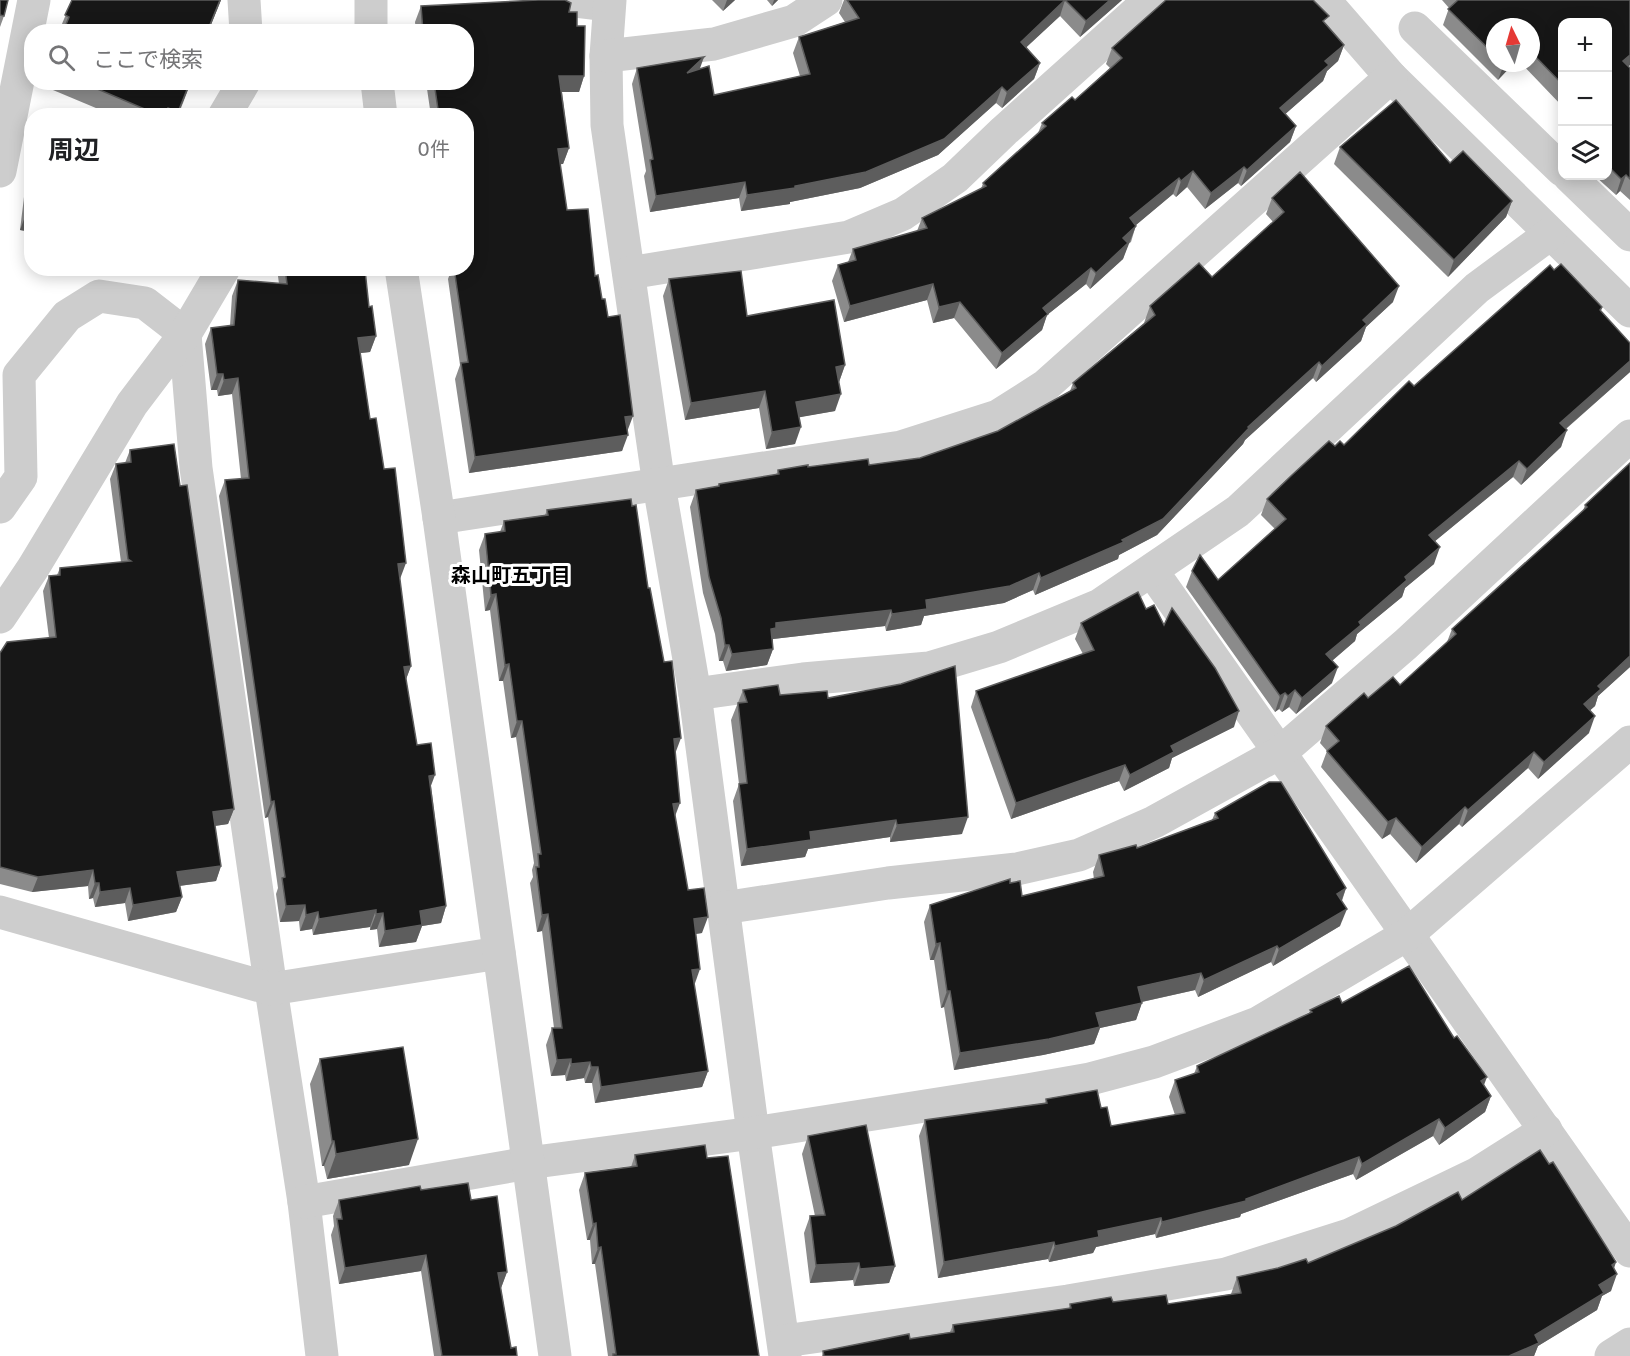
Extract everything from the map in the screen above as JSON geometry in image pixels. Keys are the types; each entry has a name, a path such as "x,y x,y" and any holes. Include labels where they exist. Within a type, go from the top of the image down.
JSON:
{"street":[{"path":"31,24 34,0"},
{"path":"244,0 246,24"},
{"path":"371,0 371,24"},
{"path":"567,0 609,2 606,56 608,125 659,485 694,694 784,1349 1226,1274 1349,1235 1478,1173 1546,1130"},
{"path":"606,56 714,44 794,21 826,0"},
{"path":"630,273 849,237 903,214 955,178 1004,130 1150,0"},
{"path":"1324,0 1391,76 1630,311"},
{"path":"1415,28 1558,165"},
{"path":"12,156 24,71"},
{"path":"439,518 901,447 998,416 1045,386 1391,76"},
{"path":"229,108 239,90"},
{"path":"378,90 380,108"},
{"path":"1573,180 1630,235"},
{"path":"694,694 803,679 930,668 999,647 1100,605 1238,511 1477,288 1550,234"},
{"path":"0,617 33,568 132,404 185,334 219,276"},
{"path":"403,276 555,1356"},
{"path":"0,507 21,477 19,375 67,316 99,296 145,303 185,334 196,468 304,1202 322,1356"},
{"path":"723,908 888,883 1017,869 1079,855 1154,822 1281,752 1406,644 1630,436"},
{"path":"1152,571 1630,1251"},
{"path":"304,1202 528,1163 753,1132 1090,1079 1154,1062 1258,1023 1408,933 1630,742"},
{"path":"0,912 271,989 499,953"},
{"path":"1611,1356 1630,1344"}],"building":[{"path":"0,0 8,0 4,16 0,15"},
{"path":"72,0 220,0 210,24 66,24 69,17 65,15"},
{"path":"565,0 571,3 569,12 577,12 577,26 585,26 584,76 559,76 569,148 558,149 567,210 588,209 595,276 598,275 608,317 620,315 633,416 625,417 628,435 475,457 461,363 468,362 455,276 474,276 474,108 438,108 435,90 474,90 474,24 422,24 421,6"},
{"path":"847,0 1065,0 1021,42 1040,63 1007,92 1002,87 944,139 866,172 795,186 795,188 747,195 745,182 656,196 650,160 653,159 637,68 704,57 687,73 709,66 714,95 810,74 799,37 859,18"},
{"path":"1065,0 1110,0 1086,21"},
{"path":"1166,0 1313,0 1329,16 1323,21 1344,45 1325,61 1329,65 1280,108 1296,126 1247,170 1244,167 1211,193 1193,171 1181,181 1179,178 1130,218 1136,226 1123,238 1128,243 1096,273 1091,268 1043,308 1048,314 1002,353 960,302 939,307 933,284 850,306 838,265 856,260 853,249 927,228 922,218 986,186 983,183 1046,126 1042,123 1072,97 1075,100 1122,58 1112,48"},
{"path":"1458,0 1630,0 1630,55 1623,61 1630,68 1630,179 1626,175 1621,179 1612,170 1612,18 1558,18 1558,80 1540,61 1540,18 1486,18 1486,46 1448,9"},
{"path":"100,90 187,90 180,108 142,108"},
{"path":"1396,100 1450,163 1463,151 1512,201 1454,260 1340,147"},
{"path":"1300,172 1399,286 1363,320 1367,324 1322,366 1319,362 1248,427 1163,519 1122,540 1124,542 1041,578 1039,573 1010,586 926,600 927,609 892,614 891,610 776,623 776,628 771,629 773,649 732,654 729,645 725,645 721,618 709,577 696,490 779,474 778,470 808,465 808,467 868,459 869,465 920,458 998,431 1076,388 1073,383 1155,315 1150,306 1199,263 1212,277 1284,212 1272,198"},
{"path":"1561,264 1602,307 1600,310 1630,343 1630,361 1560,423 1567,430 1527,469 1519,461 1429,535 1440,547 1359,622 1361,625 1326,654 1338,667 1302,698 1295,690 1288,696 1285,693 1280,696 1192,571 1200,555 1218,580 1286,519 1267,499 1292,475 1329,441 1335,446 1340,441 1344,445 1409,381 1414,386 1550,265 1554,270"},
{"path":"741,271 747,316 834,300 845,365 836,367 841,394 796,402 801,427 772,432 765,391 691,403 669,279"},
{"path":"286,276 366,276 369,307 372,306 376,336 358,338 370,419 376,418 384,469 395,468 406,563 398,564 411,666 404,667 417,745 431,743 435,775 429,776 446,906 420,911 422,925 385,931 383,913 376,914 376,910 319,919 318,912 306,915 305,905 286,906 282,878 285,877 274,801 271,802 225,480 249,478 238,378 224,380 223,374 217,374 211,328 234,325 238,280 287,284"},
{"path":"174,444 180,486 187,485 234,809 213,812 221,866 177,872 182,897 133,905 130,888 100,892 99,883 95,883 93,870 38,877 0,867 0,653 7,642 56,637 49,576 60,575 60,568 131,561 128,559 116,464 131,462 130,450"},
{"path":"1630,463 1630,656 1598,686 1601,689 1584,704 1595,716 1544,762 1534,752 1468,810 1465,807 1422,847 1396,818 1388,822 1327,751 1339,741 1326,726 1364,693 1368,698 1393,677 1400,685 1456,634 1452,629 1587,507 1585,505"},
{"path":"631,499 632,506 636,505 648,588 650,588 664,662 672,661 681,738 674,739 680,803 673,804 688,890 704,888 708,917 694,919 700,969 692,970 708,1071 601,1087 598,1067 591,1067 590,1062 571,1064 571,1059 557,1060 552,1028 562,1028 548,914 542,915 536,867 539,867 538,854 541,854 522,721 517,721 509,664 505,665 496,594 491,595 485,534 505,531 504,521 548,515 547,510"},
{"path":"1138,592 1146,609 1154,605 1164,625 1172,608 1215,668 1239,711 1171,746 1174,752 1130,775 1125,765 1016,803 976,691 1094,650 1081,623"},
{"path":"955,666 968,817 897,825 896,820 810,832 811,840 747,849 739,784 747,783 738,703 747,702 743,690 778,685 780,695 827,691 828,698 901,684"},
{"path":"1269,782 1281,782 1346,888 1337,894 1347,909 1279,949 1277,946 1204,980 1201,973 1138,987 1142,1003 1096,1013 1100,1027 1049,1039 960,1053 950,991 947,991 940,943 936,944 930,905 1010,879 1010,883 1020,881 1022,896 1104,876 1099,855 1136,845 1137,848 1218,818 1215,813"},
{"path":"1409,966 1454,1038 1457,1036 1487,1077 1481,1081 1491,1096 1445,1128 1439,1119 1362,1164 1359,1157 1246,1199 1246,1201 1162,1222 1161,1218 1098,1231 1099,1237 1055,1246 1054,1242 944,1262 925,1120 1047,1103 1046,1099 1097,1090 1101,1108 1107,1107 1111,1126 1185,1113 1175,1080 1199,1072 1197,1066 1312,1012 1310,1010 1339,996 1342,1003"},
{"path":"403,1047 418,1139 336,1154 320,1059"},
{"path":"866,1125 895,1266 860,1269 859,1263 816,1265 810,1216 825,1215 808,1136"},
{"path":"705,1145 707,1158 728,1156 759,1356 613,1356 616,1354 601,1247 598,1248 596,1223 593,1224 585,1173 637,1166 635,1155"},
{"path":"1540,1150 1549,1164 1553,1162 1616,1262 1612,1265 1617,1274 1599,1285 1604,1293 1535,1335 1539,1343 1509,1356 824,1356 823,1351 909,1334 910,1339 954,1332 953,1325 1071,1308 1070,1304 1111,1297 1113,1302 1166,1295 1168,1304 1241,1293 1237,1277 1306,1259 1308,1263 1396,1226 1458,1192 1462,1200"},
{"path":"468,1183 471,1200 497,1196 507,1272 498,1273 511,1348 516,1347 517,1356 442,1356 426,1255 345,1268 337,1219 342,1219 339,1200 420,1186 421,1190"}],"district":[{"name":"森山町五丁目","path":"511,575"}]}
